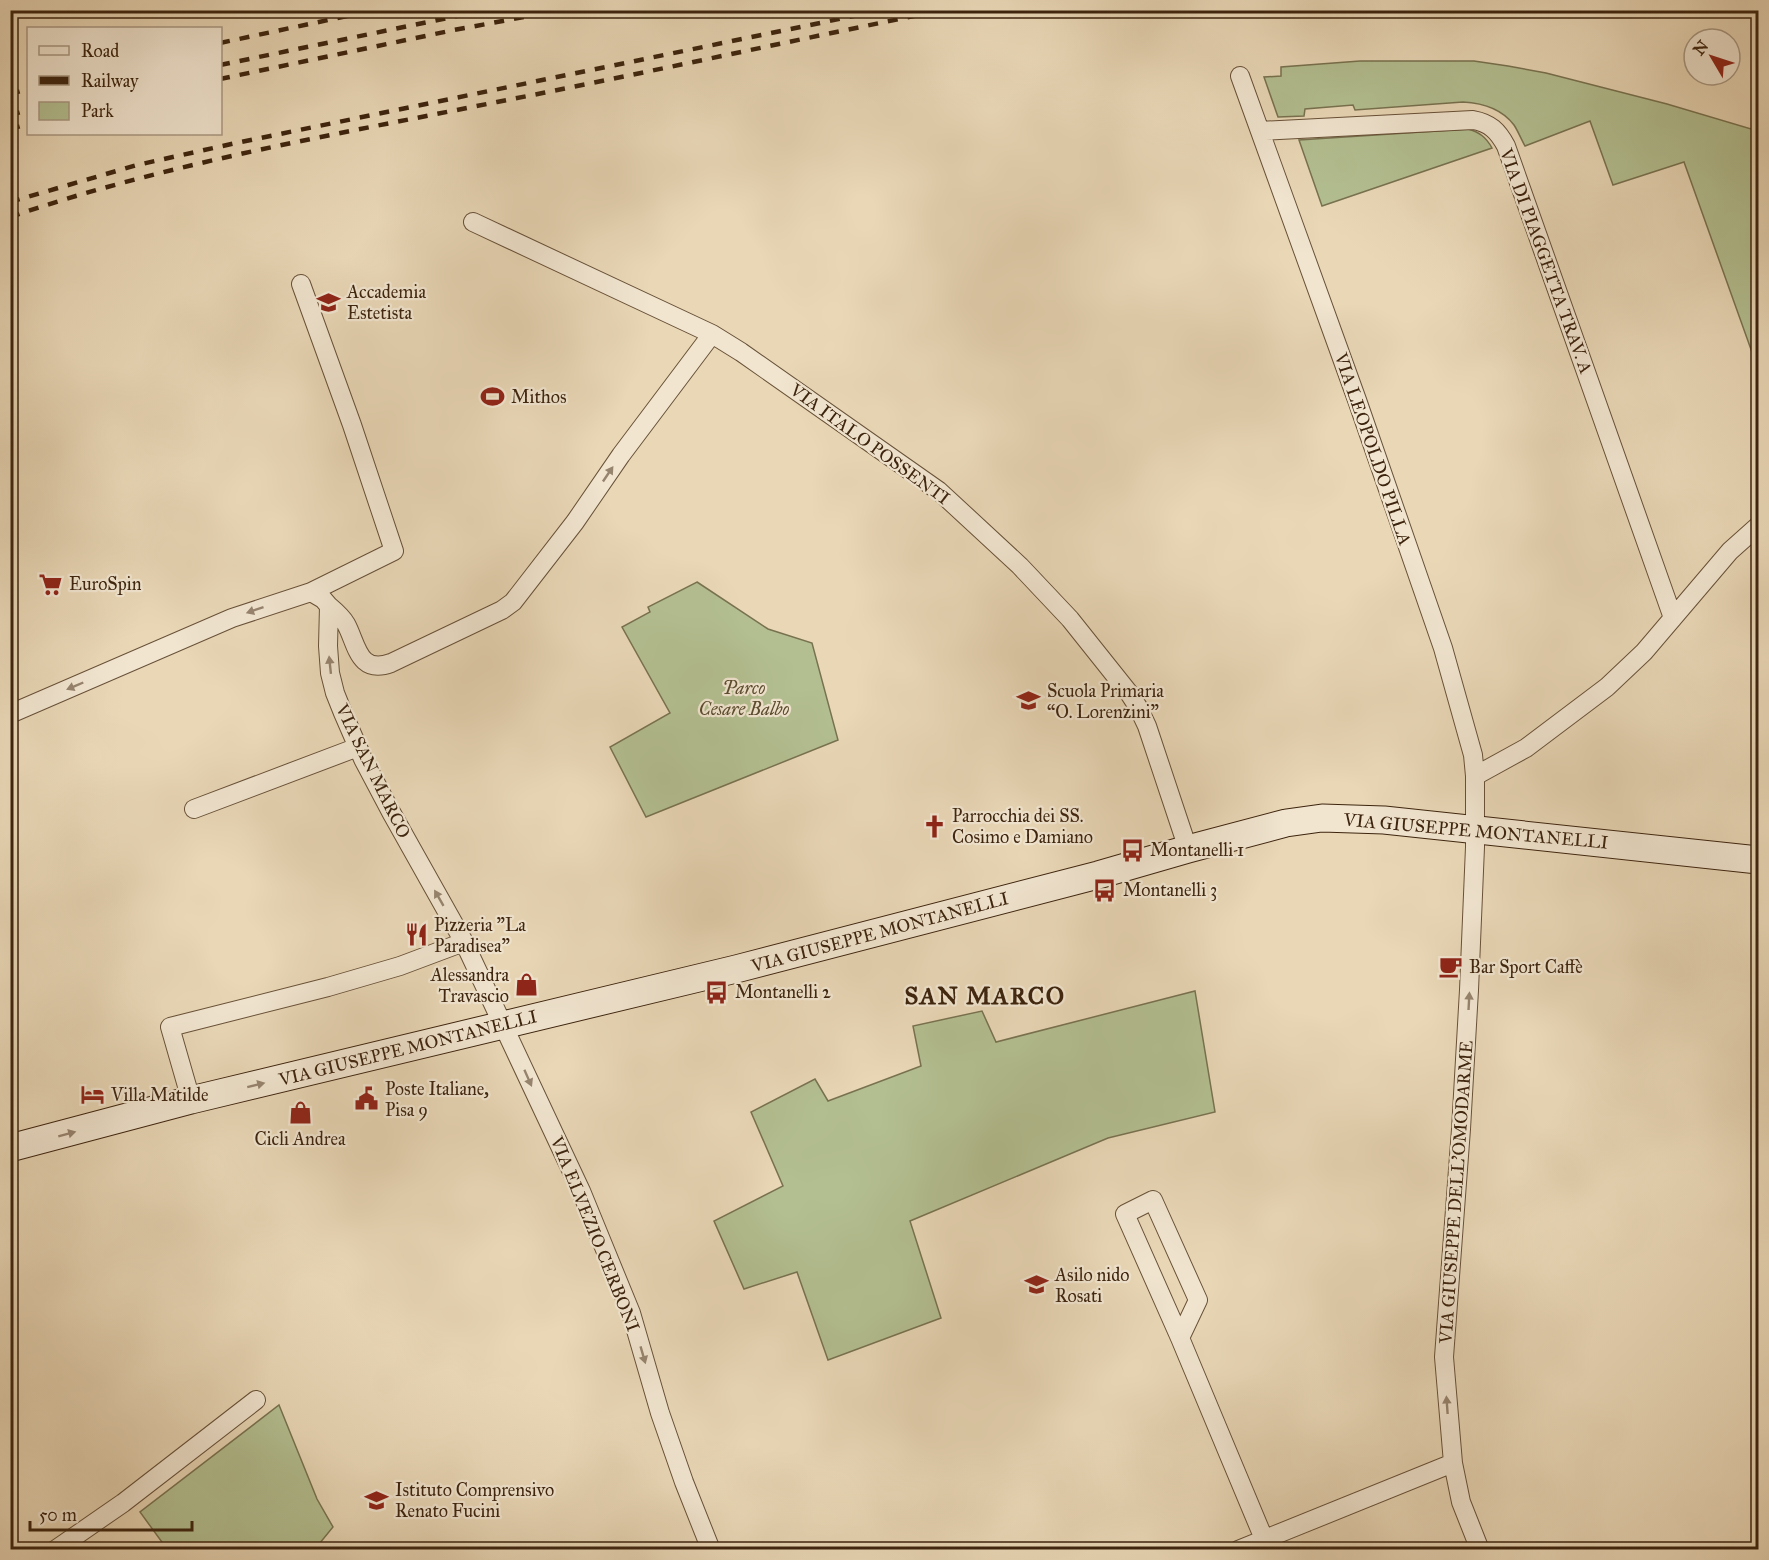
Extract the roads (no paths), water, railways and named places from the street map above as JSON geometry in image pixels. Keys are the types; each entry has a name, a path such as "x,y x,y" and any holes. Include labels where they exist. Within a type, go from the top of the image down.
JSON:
{"street":[{"name":"VIA LEOPOLDO PILLA","path":"1240,76 1357,400 1443,648 1470,741 1475,776 1475,829"},
{"name":"VIA DI PIAGGETTA TRAV. A","path":"1260,131 1473,120 1490,125 1500,135 1506,146 1673,618"},
{"name":"VIA ITALO POSSENTI","path":"473,222 712,334 939,491 1020,566 1070,619 1138,707 1147,726 1188,849"},
{"path":"10,714 232,618 311,592 394,551 352,424 301,284"},
{"path":"311,592 323,599 346,623 359,655 372,665 386,665 502,610 513,602 575,522 621,455 712,334"},
{"path":"1475,776 1526,748 1607,687 1644,652 1730,551 1758,526"},
{"name":"VIA SAN MARCO","path":"329,606 328,646 330,673 335,693 358,747 391,812 465,942 504,1024"},
{"path":"194,809 358,747"},
{"name":"VIA GIUSEPPE MONTANELLI","path":"10,1148 191,1100 745,966 1098,875 1286,823 1322,818 1384,820 1758,860"},
{"name":"VIA GIUSEPPE DELL'OMODARME","path":"1475,829 1470,990 1444,1357 1453,1463 1461,1502 1480,1550"},
{"path":"191,1100 170,1027 328,987 400,966 465,942"},
{"name":"VIA ELVEZIO CERBONI","path":"504,1024 581,1191 626,1303 660,1413 711,1550"},
{"path":"1180,1338 1198,1300 1153,1200 1125,1214 1180,1338 1264,1539"},
{"path":"55,1550 123,1503 256,1400"},
{"path":"1238,1550 1453,1463"}],"railway":[{"path":"222,43 375,10"},
{"path":"222,65 486,10"},
{"path":"222,79 562,10"},
{"path":"10,202 137,165 236,143 883,10"},
{"path":"10,217 130,181 251,152 944,10"},
{"path":"10,94 27,89"},
{"path":"10,115 27,110"},
{"path":"10,129 27,124"}],"place":[{"name":"Accademia Estetista","path":"329,302"},
{"name":"Mithos","path":"493,397"},
{"name":"EuroSpin","path":"51,584"},
{"name":"Scuola Primaria “O. Lorenzini”","path":"1029,701"},
{"name":"Parrocchia dei SS. Cosimo e Damiano","path":"934,826"},
{"name":"Montanelli 1","path":"1132,850"},
{"name":"Montanelli 3","path":"1105,890"},
{"name":"Pizzeria \"La Paradisea\"","path":"416,935"},
{"name":"Bar Sport Caffè","path":"1451,967"},
{"name":"Alessandra Travascio","path":"527,985"},
{"name":"Montanelli 2","path":"717,992"},
{"name":"Villa Matilde","path":"93,1095"},
{"name":"Poste Italiane, Pisa 9","path":"367,1099"},
{"name":"Cicli Andrea","path":"300,1113"},
{"name":"Asilo nido Rosati","path":"1037,1285"},
{"name":"Istituto Comprensivo Renato Fucini","path":"377,1500"}],"district":[{"name":"SAN MARCO","path":"985,996"}],"park label":[{"name":"Parco Cesare Balbo","path":"744,698"}]}
